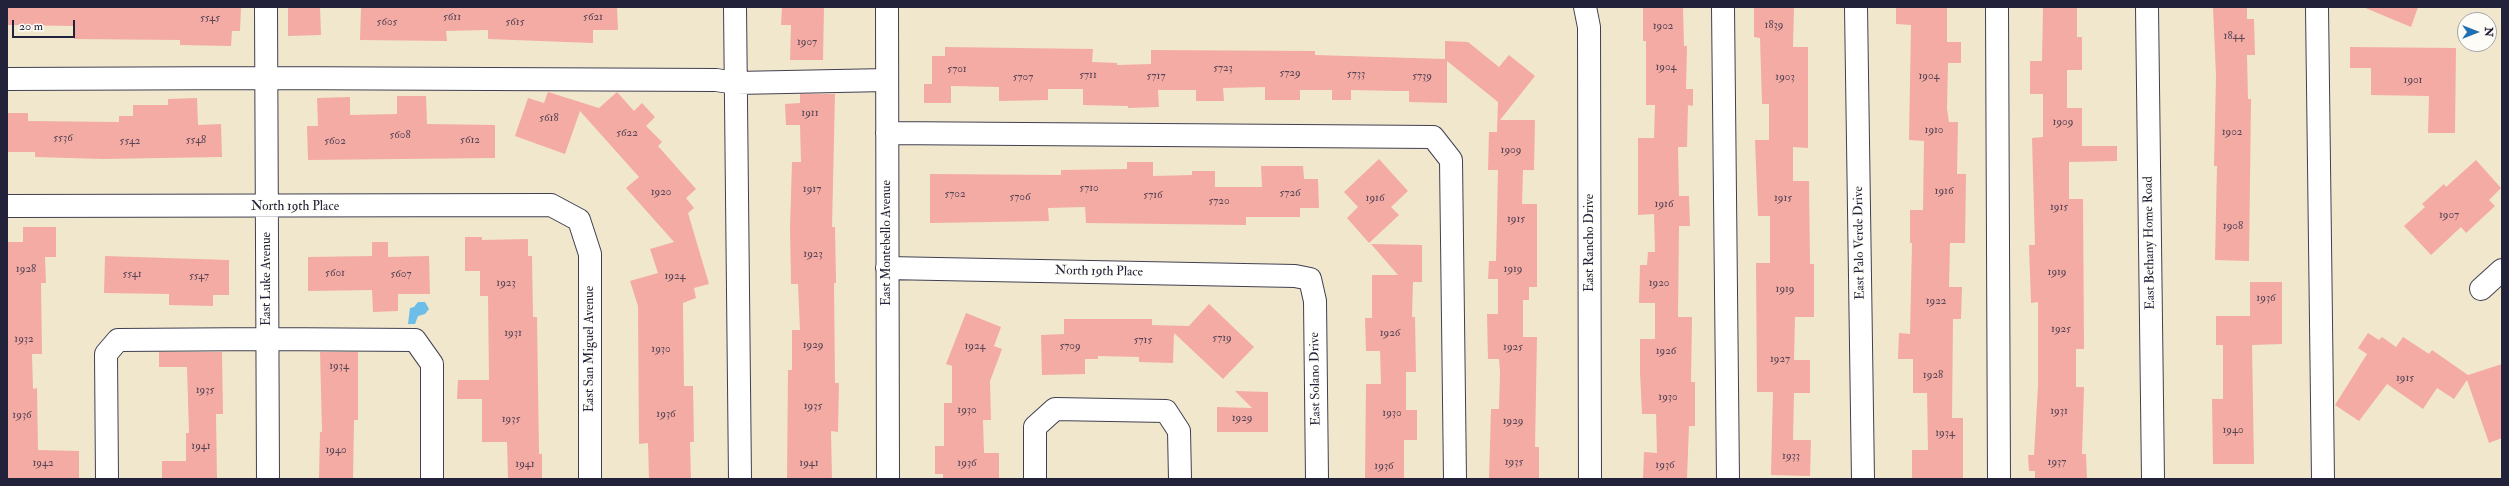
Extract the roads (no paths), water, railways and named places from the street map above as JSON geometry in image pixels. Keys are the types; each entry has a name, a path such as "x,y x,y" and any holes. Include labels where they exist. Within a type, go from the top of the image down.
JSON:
{"street":[{"name":"East Luke Avenue","path":"266,7 265,78 268,479"},
{"path":"735,7 740,479"},
{"name":"East Montebello Avenue","path":"887,7 888,479"},
{"name":"East Rancho Drive","path":"1585,7 1589,27 1590,479"},
{"path":"1723,7 1728,479"},
{"name":"East Palo Verde Drive","path":"1856,7 1863,479"},
{"path":"1997,7 1998,479"},
{"name":"East Bethany Home Road","path":"2147,7 2153,479"},
{"path":"2317,7 2322,479"},
{"path":"7,79 265,78 709,80 736,83 887,80"},
{"path":"887,134 1433,137 1451,160 1455,479"},
{"name":"North 19th Place","path":"7,206 266,207 551,205 579,220"},
{"name":"East San Miguel Avenue","path":"579,220 590,254 590,479"},
{"name":"North 19th Place","path":"888,268 1295,276 1310,279"},
{"path":"2481,290 2502,270"},
{"name":"East Solano Drive","path":"1310,279 1315,301 1318,479"},
{"path":"106,479 106,354 118,340 267,339 415,340 432,364 432,479"},
{"path":"1035,479 1035,427 1055,409 1166,411 1179,431 1180,479"}],"water":[{"path":"418,302 425,302 429,309 425,314 418,316 415,324 408,324 410,308 414,307"}]}
